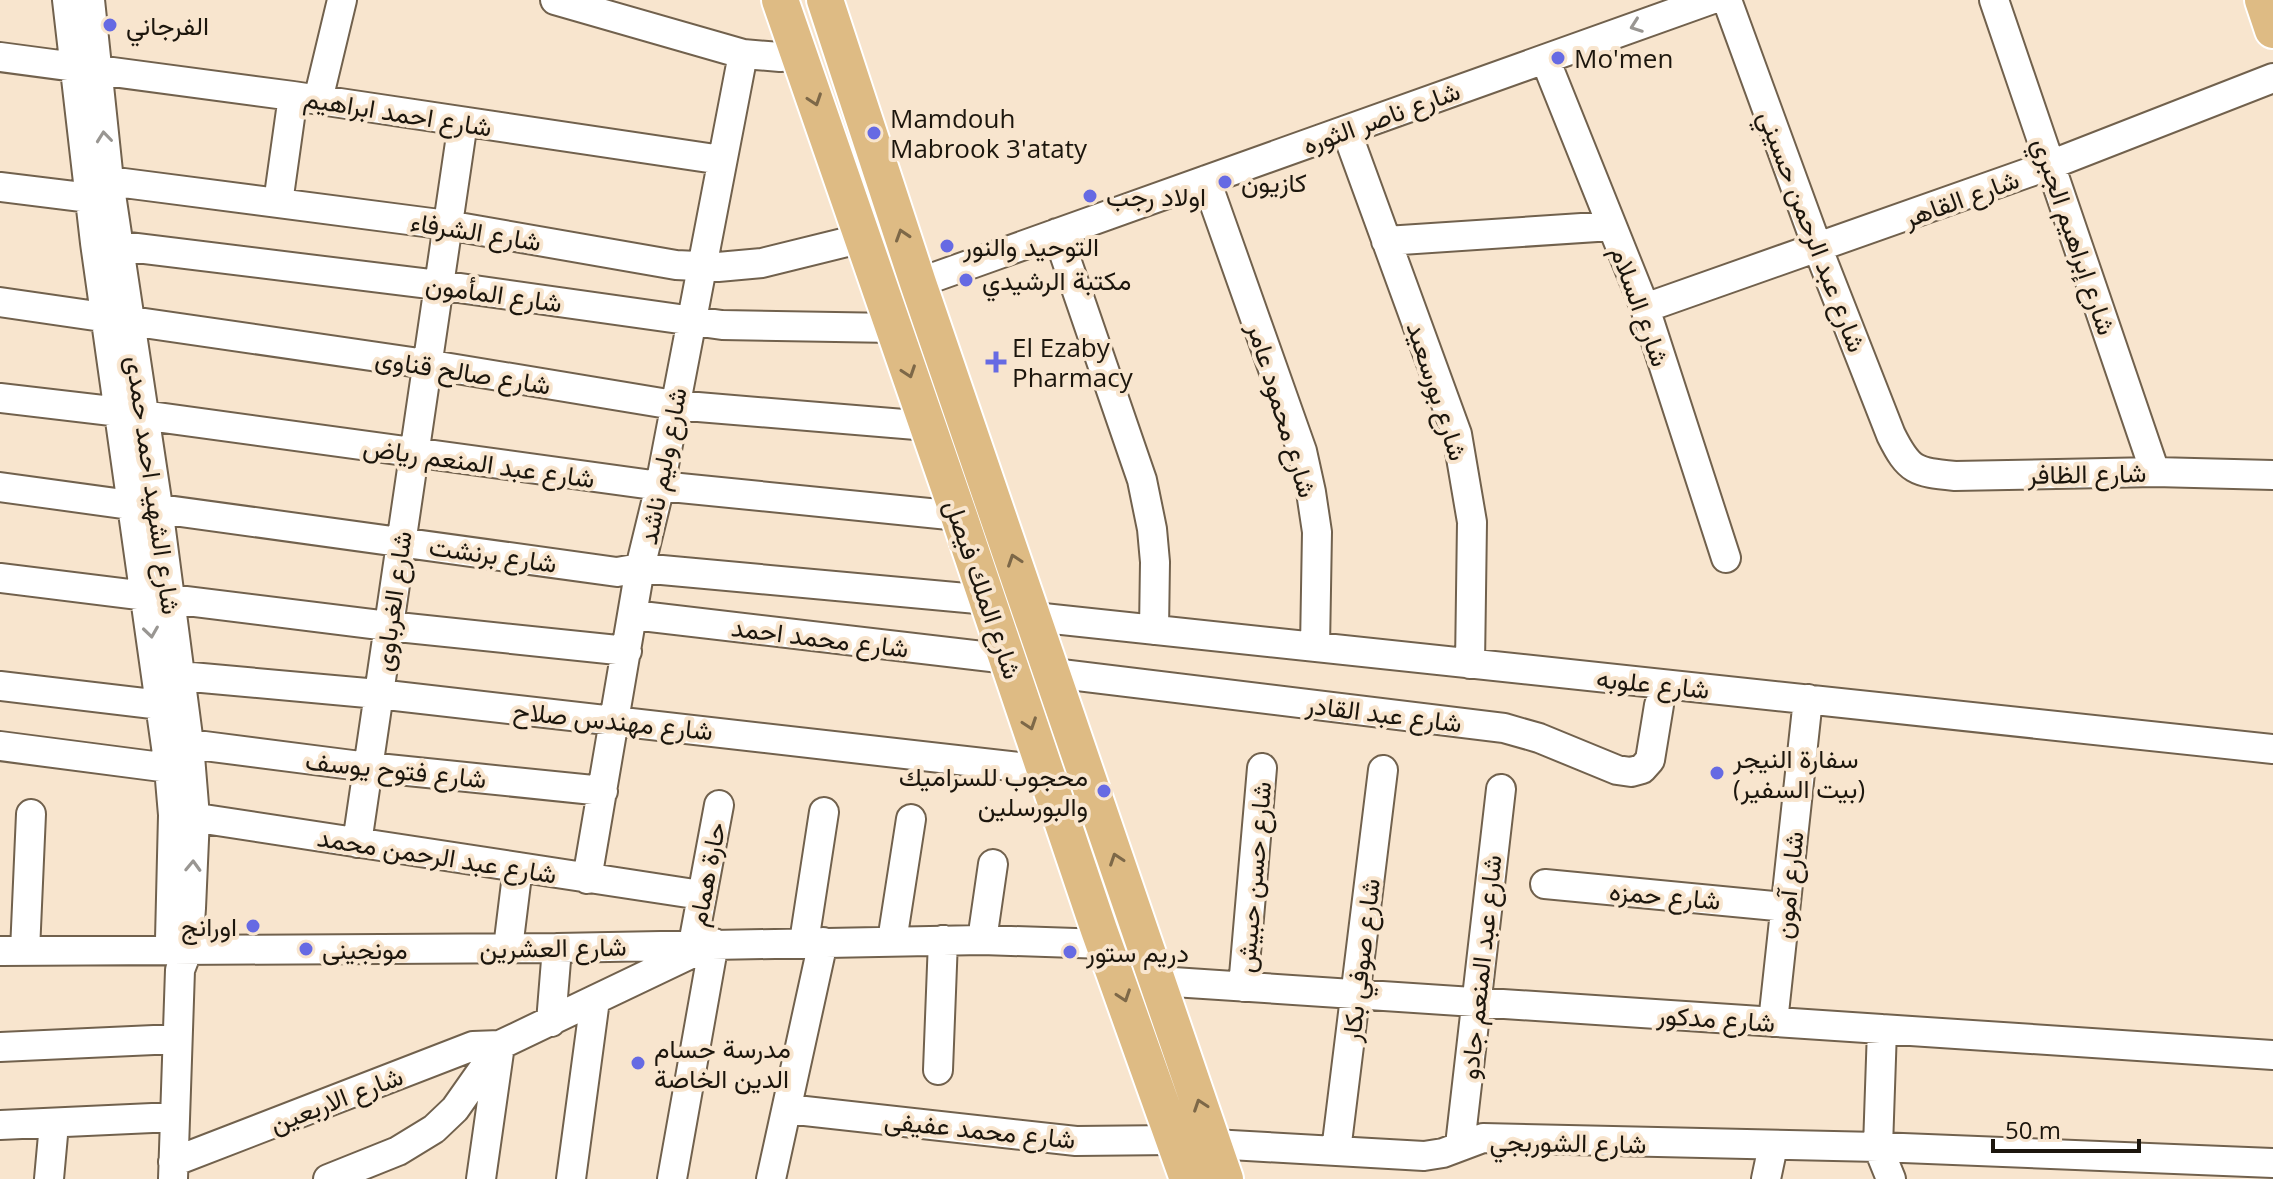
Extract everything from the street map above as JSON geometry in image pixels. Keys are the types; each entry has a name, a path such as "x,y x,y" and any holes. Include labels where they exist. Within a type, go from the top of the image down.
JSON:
{"main road":[{"name":"شارع الملك فيصل","path":"780,0 1188,1179"},
{"name":"شارع الملك فيصل","path":"825,0 918,283 1225,1179"},
{"path":"2263,0 2273,30"}],"street":[{"name":"شارع الشهيد احمد حمدى","path":"67,0 86,68"},
{"name":"شارع الشهيد احمد حمدى","path":"90,0 86,68 95,186 119,319 158,599 161,705 169,768 184,816"},
{"path":"278,203 306,98 342,0"},
{"path":"555,0 743,54 799,55"},
{"name":"شارع ناصر الثوره","path":"918,283 1710,0"},
{"name":"شارع عبد الرحمن حسيني","path":"1727,0 1818,249 1904,461"},
{"name":"شارع إبراهيم الجبري","path":"1994,0 2155,472"},
{"name":"شارع وليم ناشد","path":"587,879 640,568 660,486 743,54"},
{"name":"شارع احمد ابراهيم","path":"0,57 306,98 722,160"},
{"name":"شارع السلام","path":"1545,59 1645,308 1726,558"},
{"name":"شارع القاهر","path":"1645,308 2050,165 2273,78"},
{"name":"شارع الغرباوى","path":"357,843 463,122"},
{"name":"شارع بورسعيد","path":"1346,130 1457,434 1472,522 1470,664"},
{"name":"شارع محمود عامر","path":"1206,180 1302,451 1317,532 1315,647"},
{"name":"شارع الشرفاء","path":"0,187 95,186 278,203 447,225 656,263 701,267 762,263 863,238"},
{"path":"1386,241 1612,226"},
{"path":"1057,233 1142,480 1155,562 1154,630"},
{"name":"شارع المأمون","path":"107,244 744,327 894,328"},
{"name":"شارع صالح قناوى","path":"0,302 426,364 674,405 928,426"},
{"name":"شارع عبد المنعم رياض","path":"0,398 132,413 660,486 959,516"},
{"name":"شارع الظافر","path":"1904,461 1926,473 1955,476 2155,472 2273,475"},
{"name":"شارع برنشت","path":"0,487 617,572 640,568 988,600"},
{"path":"0,578 388,626 627,651"},
{"name":"شارع الشهيد احمد حمدى","path":"158,599 180,676 189,744 173,1170"},
{"name":"شارع محمد احمد","path":"633,615 1008,659"},
{"name":"شارع علوبه","path":"1034,617 2273,749"},
{"name":"شارع عبد القادر","path":"1053,673 1504,728 1539,738 1617,770 1631,772 1642,769 1650,760 1659,705"},
{"name":"شارع مهندس صلاح","path":"180,676 378,694 1045,770"},
{"path":"0,686 161,705"},
{"name":"شارع آمون","path":"1773,1022 1808,699"},
{"name":"شارع فتوح يوسف","path":"189,744 368,767 603,791"},
{"path":"0,746 169,768"},
{"name":"شارع حسن حبيش","path":"1243,987 1262,768"},
{"name":"شارع صوفي بكار","path":"1336,1151 1383,770"},
{"name":"شارع عبد المنعم جادو","path":"1460,1145 1501,789"},
{"name":"حارة همام","path":"672,1179 704,943 701,895 719,805"},
{"path":"771,1179 787,1109 814,942 824,812"},
{"path":"12,951 31,814"},
{"name":"شارع عبد الرحمن محمد","path":"184,816 701,895"},
{"path":"892,941 911,819"},
{"path":"982,940 993,864"},
{"path":"508,948 518,867"},
{"name":"شارع حمزه","path":"1545,884 1785,907"},
{"path":"938,1070 943,940"},
{"name":"شارع العشرين","path":"12,951 180,956 704,943 982,940 1105,944"},
{"name":"شارع الاربعين","path":"173,1170 473,1046 500,1045 704,943"},
{"path":"551,1022 557,948"},
{"name":"شارع مدكور","path":"1158,981 2273,1055"},
{"path":"571,1179 595,1000"},
{"path":"1882,1029 1878,1147 1891,1179"},
{"path":"0,1047 176,1039"},
{"path":"328,1179 398,1151 434,1129 455,1109 500,1045"},
{"path":"481,1179 500,1045"},
{"name":"شارع محمد عفيفى","path":"787,1109 1076,1141 1174,1140"},
{"path":"0,1125 174,1117"},
{"path":"49,1179 54,1124"},
{"name":"شارع الشوربجي","path":"1213,1144 1424,1156 1443,1153 1483,1138 1878,1147 2273,1163"},
{"path":"1766,1179 1773,1146"},
{"path":"394,1179 398,1151"}],"place":[{"name":"الفرجاني","path":"110,25"},
{"name":"Mo'men","path":"1558,58"},
{"name":"Mamdouh Mabrook 3'ataty","path":"874,133"},
{"name":"كازيون","path":"1225,182"},
{"name":"اولاد رجب","path":"1090,196"},
{"name":"التوحيد والنور","path":"947,246"},
{"name":"مكتبة الرشيدي","path":"966,280"},
{"name":"El Ezaby Pharmacy","path":"996,362"},
{"name":"سفارة النيجر (بيت السفير)","path":"1717,773"},
{"name":"محجوب للسراميك والبورسلين","path":"1104,791"},
{"name":"اورانج","path":"253,926"},
{"name":"مونجينى","path":"306,949"},
{"name":"دريم ستور","path":"1070,952"},
{"name":"مدرسة حسام الدين الخاصة","path":"638,1063"}]}
